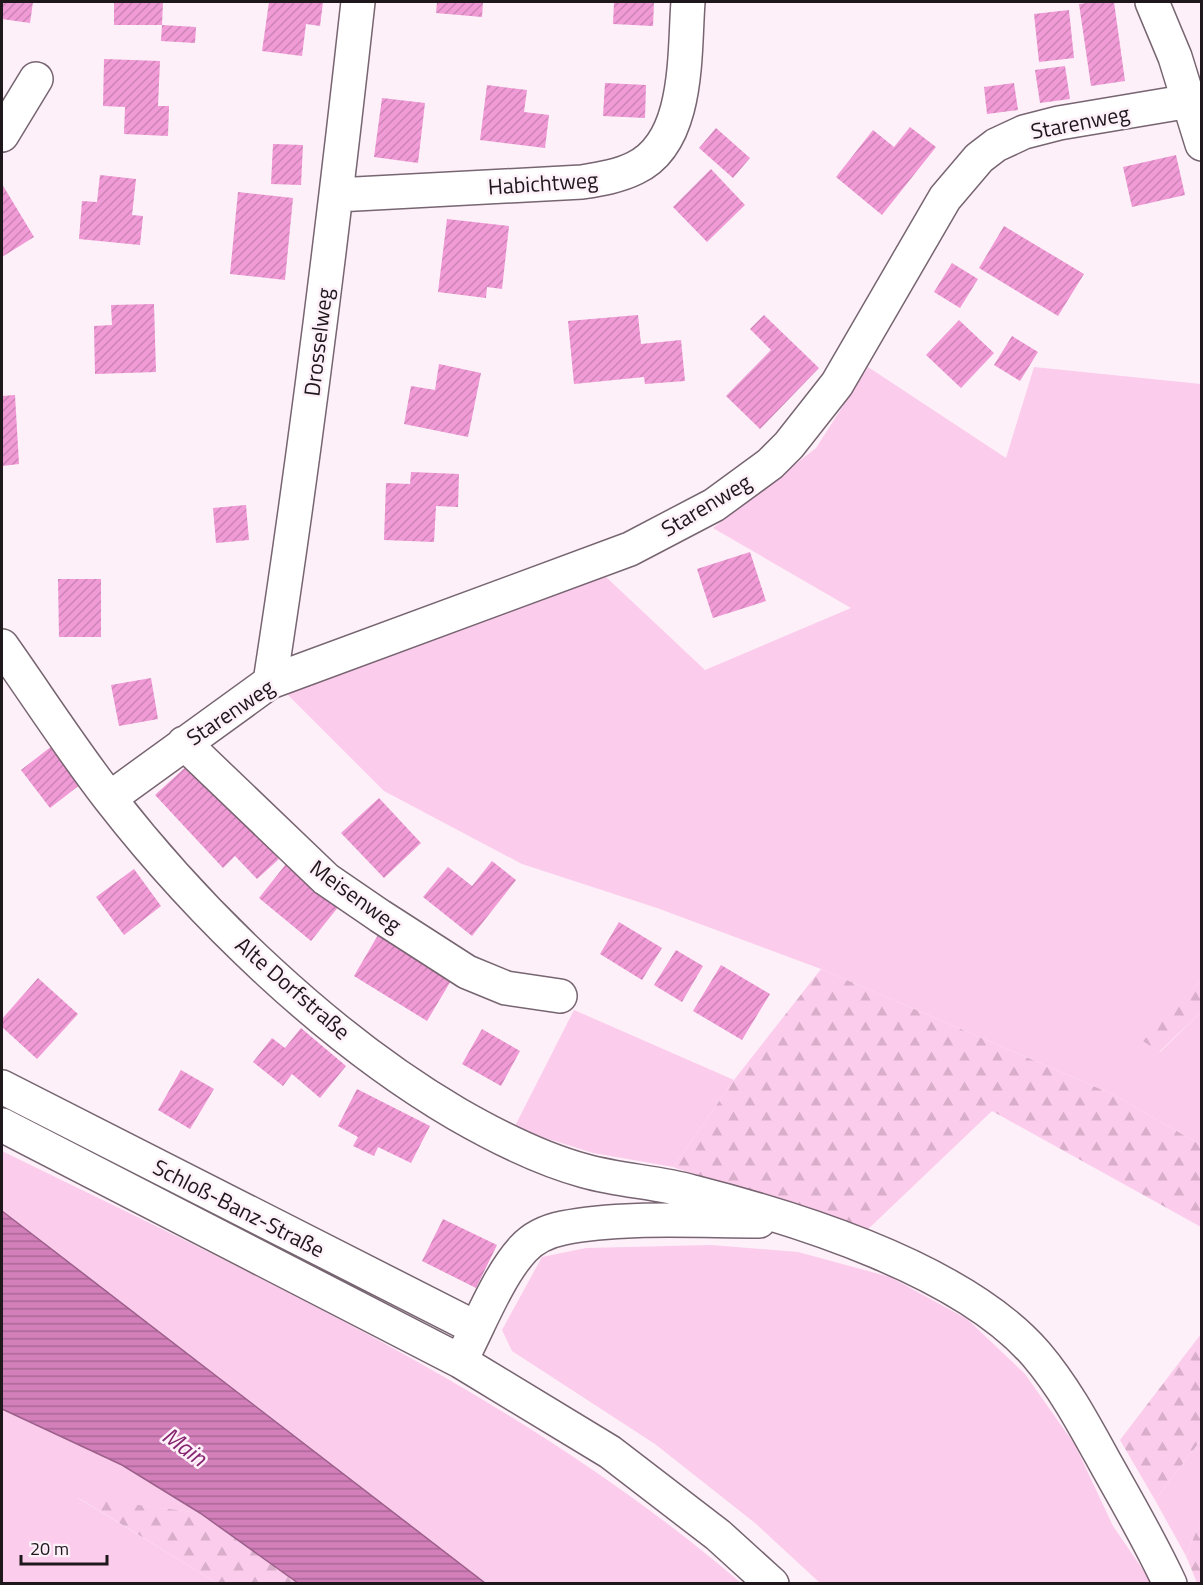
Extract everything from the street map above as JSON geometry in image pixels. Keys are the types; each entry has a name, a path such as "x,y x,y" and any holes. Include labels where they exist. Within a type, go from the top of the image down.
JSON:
{"street":[{"name":"Drosselweg","path":"270,682 292,544 337,195 358,2"},
{"name":"Habichtweg","path":"337,195 582,182 612,177 637,168 658,151 676,119 688,2"},
{"path":"1152,2 1175,57 1202,144"},
{"path":"2,135 36,79"},
{"name":"Starenweg","path":"110,798 270,682 630,549 714,505 750,481 789,445 837,384 945,198 979,158 996,145 1032,130 1190,101"},
{"name":"Alte Dorfstraße","path":"2,646 110,798 151,848 231,934 320,1016 402,1078 456,1113 546,1158 585,1171 686,1190 790,1221 876,1252 937,1280 983,1307 1034,1352 1073,1405 1170,1584"},
{"name":"Meisenweg","path":"184,743 326,879 380,916 467,972 506,988 560,996"},
{"name":"Schloß-Banz-Straße","path":"2,1087 476,1328"},
{"path":"2,1125 460,1361 610,1452 718,1534 772,1584"},
{"path":"460,1361 476,1328 523,1249 548,1232 570,1227 641,1221 790,1221"}],"green space":[{"path":"868,367 1006,458 1034,367 1201,384 1201,981 1144,1041 1160,1052 1201,1012 1201,1145 1114,1095 821,969 657,908 522,864 384,791 284,691 606,577 705,670 851,608 713,528 816,448"},
{"path":"821,969 1114,1095 1201,1145 1201,1227 992,1111 864,1233 673,1167 734,1080"},
{"path":"1201,981 1201,1012 1159,1052 1143,1041"},
{"path":"574,1010 734,1080 673,1167 593,1153 514,1128"},
{"path":"2,1151 291,1294 479,1397 570,1454 657,1516 741,1583 485,1583 2,1211"},
{"path":"711,1245 798,1252 890,1277 967,1319 1025,1374 1075,1445 1113,1526 1152,1583 820,1583 755,1523 655,1444 512,1351 502,1330 542,1257 586,1248"},
{"path":"1201,1334 1201,1440 1155,1500 1120,1440"},
{"path":"2,1409 122,1465 200,1513 78,1498 217,1583 2,1584"},
{"path":"1201,1440 1201,1520 1186,1556 1155,1500"},
{"path":"77,1497 200,1513 298,1583 217,1583"},
{"path":"1201,1520 1201,1583 1197,1583 1186,1556"}],"water":[{"name":"Main","path":"2,1211 485,1583 298,1583 200,1513 122,1465 2,1409"}],"building":[{"path":"2,2 33,2 30,23 2,19"},
{"path":"114,2 163,2 162,25 114,25"},
{"path":"269,2 323,2 320,26 306,24 302,56 262,51"},
{"path":"437,2 483,2 482,17 436,13"},
{"path":"614,2 654,2 653,26 613,24"},
{"path":"1114,2 1125,81 1091,86 1079,4"},
{"path":"1069,10 1074,58 1039,62 1034,14"},
{"path":"162,25 196,27 195,43 161,41"},
{"path":"104,59 160,61 158,106 169,106 168,136 124,134 125,107 103,106"},
{"path":"1065,66 1070,99 1040,103 1035,70"},
{"path":"605,83 646,85 645,118 603,116"},
{"path":"1014,83 1018,110 987,114 984,87"},
{"path":"487,85 527,90 524,112 549,115 545,148 480,140"},
{"path":"382,98 425,103 418,163 374,157"},
{"path":"910,127 936,147 882,215 836,177 873,130 894,147"},
{"path":"716,128 750,158 733,178 699,148"},
{"path":"273,144 303,145 301,185 271,184"},
{"path":"1176,155 1185,195 1132,207 1123,167"},
{"path":"711,169 745,205 707,242 673,207"},
{"path":"100,175 136,179 132,215 143,216 140,245 79,239 82,201 97,202"},
{"path":"2,184 34,237 2,257"},
{"path":"238,192 293,198 285,280 230,274"},
{"path":"447,219 509,226 502,289 487,287 486,298 438,292"},
{"path":"1004,226 1084,274 1058,316 979,268"},
{"path":"952,263 978,279 960,308 934,292"},
{"path":"154,304 156,372 95,374 94,326 112,325 111,305"},
{"path":"638,315 641,344 681,340 685,381 645,384 644,377 574,384 568,321"},
{"path":"764,315 819,368 760,429 726,396 771,350 750,329"},
{"path":"959,320 994,353 961,388 926,355"},
{"path":"1012,336 1038,352 1020,381 994,365"},
{"path":"439,364 481,373 468,437 404,424 411,386 435,390"},
{"path":"15,395 19,464 2,466 2,396"},
{"path":"411,472 459,474 458,507 436,506 434,542 384,540 386,483 410,484"},
{"path":"246,505 249,540 216,543 213,508"},
{"path":"750,552 766,601 713,618 697,569"},
{"path":"58,579 101,579 101,637 59,637"},
{"path":"151,678 158,719 119,726 111,685"},
{"path":"52,746 81,784 50,808 21,770"},
{"path":"190,763 279,859 257,879 235,856 223,868 155,795"},
{"path":"379,798 421,843 384,878 341,833"},
{"path":"492,861 516,880 472,936 423,897 448,867 472,886"},
{"path":"286,864 339,906 311,941 259,898"},
{"path":"134,869 161,906 124,935 96,897"},
{"path":"619,922 662,948 642,980 600,954"},
{"path":"378,935 452,979 427,1021 354,976"},
{"path":"676,950 703,966 682,1002 654,985"},
{"path":"721,965 770,994 742,1040 693,1011"},
{"path":"38,978 78,1014 37,1059 2,1027 2,1019"},
{"path":"301,1028 346,1066 320,1098 292,1074 283,1086 253,1062 272,1038 285,1048"},
{"path":"482,1029 520,1051 501,1086 462,1064"},
{"path":"181,1070 214,1089 190,1129 158,1110"},
{"path":"357,1089 430,1126 411,1163 378,1147 374,1156 353,1146 358,1137 338,1126"},
{"path":"443,1219 497,1245 476,1288 422,1261"}]}
